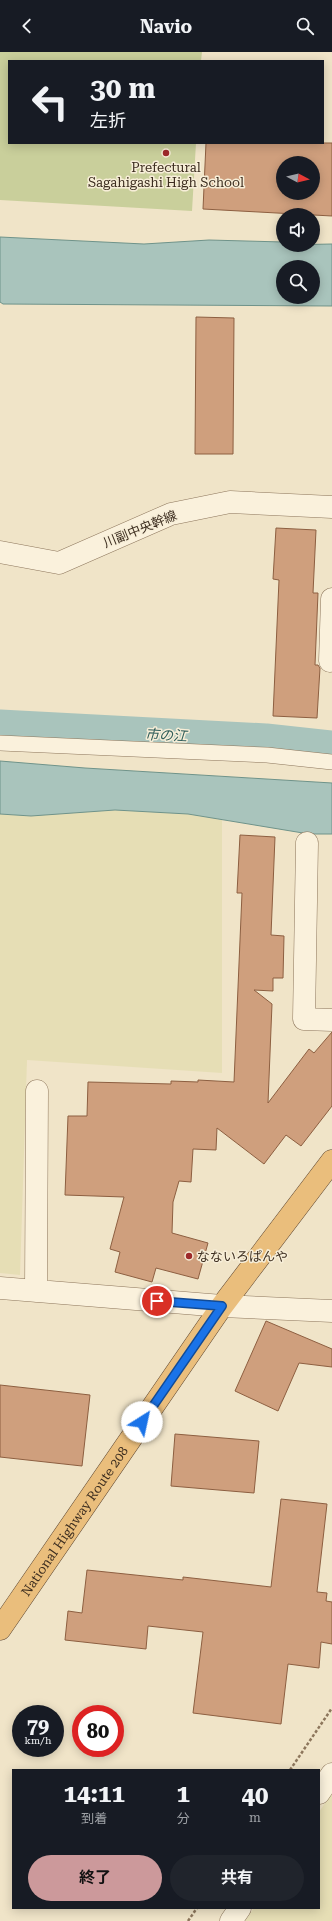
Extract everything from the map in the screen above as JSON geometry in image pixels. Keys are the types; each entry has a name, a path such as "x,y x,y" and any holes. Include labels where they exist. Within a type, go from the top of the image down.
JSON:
{"highway":[{"name":"National Highway Route 208","path":"0,1629 222,1306 332,1161"}],"street":[{"name":"川副中央幹線","path":"0,552 59,562 171,514 230,502 332,506"},
{"path":"330,661 332,599"},
{"path":"307,843 304,1020 332,1020"},
{"path":"36,1291 37,1091"},
{"path":"0,1288 222,1306 332,1311"},
{"path":"320,1792 332,1774"},
{"path":"232,1921 239,1909"}],"lane":[{"path":"0,743 267,755 332,762"}],"path":[{"path":"291,1769 332,1708"},
{"path":"188,1921 195,1909"}],"shaded area":[{"path":"115,810 188,814 222,820 222,1073 27,1060 20,1275 0,1273 0,814 31,816"},
{"path":"332,1793 332,1921 245,1921 253,1909 320,1909 320,1811"}],"green space":[{"path":"0,52 202,52 201,60 8,60 8,144 196,144 192,211 0,200"}],"water":[{"path":"0,237 144,244 209,240 276,242 276,252 320,252 320,244 332,244 332,306 3,304 0,302"},
{"path":"0,761 85,768 332,783 332,834 309,834 188,814 115,810 31,816 0,814"}],"building":[{"path":"332,143 332,216 320,215 320,208 276,208 276,213 203,209 206,144"},
{"path":"196,317 234,318 233,454 195,454"},
{"path":"276,528 316,530 313,593 318,593 315,665 318,665 320,668 317,718 273,716 279,580 273,579"},
{"path":"240,835 275,837 271,935 284,936 283,978 273,978 273,991 254,990 272,1004 268,1103 309,1049 314,1053 332,1032 332,1106 301,1146 286,1135 264,1164 217,1128 216,1150 193,1149 191,1182 179,1181 173,1202 172,1233 208,1243 198,1279 156,1268 152,1282 115,1272 120,1252 110,1249 124,1197 65,1195 68,1116 87,1116 88,1082 171,1084 171,1081 198,1082 198,1080 234,1082 242,893 237,893"},
{"path":"266,1321 332,1349 332,1367 299,1363 278,1411 235,1391"},
{"path":"0,1385 90,1395 82,1466 0,1457"},
{"path":"175,1434 259,1441 254,1493 171,1486"},
{"path":"281,1499 327,1504 317,1592 327,1593 326,1601 332,1602 332,1644 321,1642 319,1668 288,1664 281,1724 193,1713 203,1632 148,1626 146,1649 65,1640 68,1611 82,1613 87,1570 183,1580 183,1577 271,1587"}],"waterway":[{"name":"市の江","path":"0,726 266,740 332,747"}],"place":[{"name":"Prefectural Sagahigashi High School","path":"166,153"},
{"name":"なないろぱんや","path":"189,1256"}],"route":[{"path":"142,1422 222,1306 157,1301"}]}
